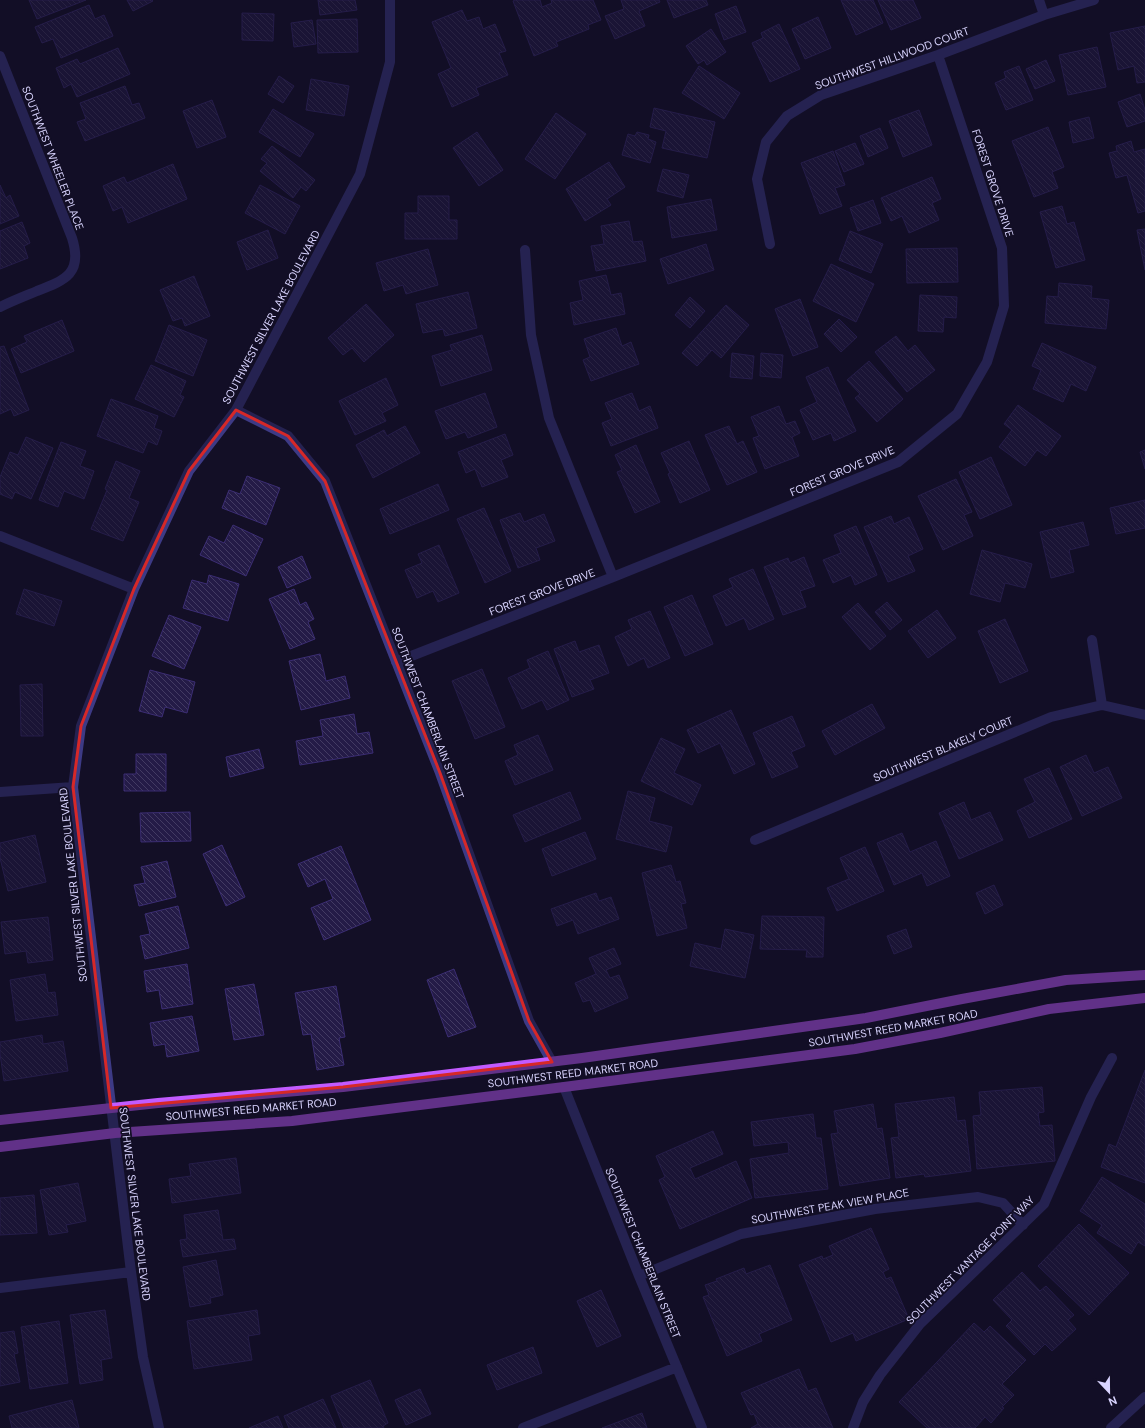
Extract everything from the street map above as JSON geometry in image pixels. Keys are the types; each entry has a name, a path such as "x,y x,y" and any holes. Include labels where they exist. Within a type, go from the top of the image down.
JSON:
{"main road":[{"name":"SOUTHWEST REED MARKET ROAD","path":"0,1120 111,1108 343,1087 552,1062 866,1018 1066,980 1145,975"},
{"name":"SOUTHWEST REED MARKET ROAD","path":"0,1147 115,1133 292,1121 564,1087 855,1049 940,1033 1049,1009 1145,998"}],"street":[{"name":"SOUTHWEST SILVER LAKE BOULEVARD","path":"159,1428 143,1358 131,1272 73,788 81,726 134,589 189,472 236,410 360,174 390,62 390,0"},
{"path":"1039,0 1044,15"},
{"name":"SOUTHWEST HILLWOOD COURT","path":"770,244 757,179 766,142 787,116 821,95 938,55 1044,15 1094,0"},
{"name":"FOREST GROVE DRIVE","path":"396,662 613,577 898,462 957,414 986,362 1004,306 1002,248 938,55"},
{"name":"SOUTHWEST WHEELER PLACE","path":"0,56 72,238 75,256 72,269 62,282 0,307"},
{"path":"526,250 531,335 549,418 613,577"},
{"name":"SOUTHWEST CHAMBERLAIN STREET","path":"236,410 288,436 325,481 440,773 529,1021 552,1062"},
{"path":"0,536 134,589"},
{"path":"1092,640 1102,705"},
{"name":"SOUTHWEST BLAKELY COURT","path":"755,840 1051,717 1102,705 1145,715"},
{"path":"0,792 73,788"},
{"name":"SOUTHWEST VANTAGE POINT WAY","path":"854,1428 863,1402 880,1375 920,1324 1044,1204 1091,1098 1112,1058"},
{"name":"SOUTHWEST CHAMBERLAIN STREET","path":"564,1087 639,1276 702,1428"},
{"name":"SOUTHWEST PEAK VIEW PLACE","path":"639,1276 741,1234 875,1209 978,1197 1003,1203 1023,1224"},
{"path":"0,1288 131,1272"},
{"path":"523,1428 677,1367"},
{"path":"1111,1428 1145,1397"}],"highlighted area":[{"path":"236,410 288,436 325,481 440,773 529,1021 552,1062 343,1087 111,1108 73,787 81,726 134,589 189,471"}],"building":[{"path":"29,0 86,0 37,19"},
{"path":"127,0 152,0 153,1 133,11"},
{"path":"318,0 355,0 357,10 320,15"},
{"path":"540,0 542,7 552,3 551,0 593,0 601,20 588,25 589,29 556,42 558,46 534,56 513,1"},
{"path":"621,0 659,0 660,2 639,11 645,26 615,39 605,16 624,9"},
{"path":"667,0 706,0 708,5 674,18"},
{"path":"841,0 873,0 883,23 856,35"},
{"path":"878,0 913,0 921,18 891,30"},
{"path":"89,5 95,19 104,15 113,36 61,58 53,39 42,43 35,27"},
{"path":"736,6 746,32 724,40 715,14"},
{"path":"462,10 467,21 479,17 483,29 495,24 506,51 499,53 508,75 476,88 479,95 452,107 438,74 451,68 432,22"},
{"path":"242,13 274,14 273,41 242,40"},
{"path":"818,17 831,48 805,59 792,29"},
{"path":"357,19 358,52 318,53 317,20"},
{"path":"312,20 316,44 294,47 291,23"},
{"path":"779,24 800,69 770,82 752,43 763,38 761,33"},
{"path":"1145,26 1145,82 1137,83 1134,66 1118,70 1110,33"},
{"path":"711,29 726,52 707,65 704,60 698,64 686,46"},
{"path":"1097,47 1106,87 1068,95 1059,55"},
{"path":"118,48 130,74 77,97 71,84 64,88 56,68 77,59 80,64"},
{"path":"1046,60 1055,81 1035,89 1026,69"},
{"path":"699,66 740,93 724,119 682,93"},
{"path":"1019,66 1033,100 1006,110 995,83 1006,78 1004,72"},
{"path":"279,76 294,86 283,103 268,94"},
{"path":"311,79 349,86 344,116 306,110"},
{"path":"125,86 132,105 139,103 145,118 85,141 77,122 86,119 80,103"},
{"path":"1140,94 1145,110 1145,121 1127,127 1118,102"},
{"path":"212,100 226,137 197,148 183,111"},
{"path":"654,108 715,122 707,158 662,148 666,131 650,127"},
{"path":"273,109 314,134 300,157 259,132"},
{"path":"919,110 932,145 903,157 889,121"},
{"path":"556,113 586,134 555,179 525,159"},
{"path":"1089,117 1094,138 1073,143 1069,122"},
{"path":"1048,127 1064,167 1052,172 1058,188 1034,197 1012,141"},
{"path":"880,128 888,148 868,157 860,136"},
{"path":"477,132 503,170 479,186 453,148"},
{"path":"637,132 649,135 648,139 656,142 650,163 622,155 628,134 635,136"},
{"path":"1131,141 1134,152 1145,149 1145,211 1138,213 1127,175 1116,178 1109,153 1117,151 1116,146"},
{"path":"855,143 864,164 844,172 835,151"},
{"path":"272,146 315,180 306,191 301,187 293,198 260,171 267,163 261,159"},
{"path":"833,151 845,185 835,188 842,206 820,214 801,163"},
{"path":"609,162 625,187 607,199 611,205 585,221 566,189"},
{"path":"173,164 187,199 128,223 122,207 113,211 103,186 124,177 127,183"},
{"path":"663,169 689,175 683,198 657,191"},
{"path":"932,177 941,199 932,203 939,220 909,233 902,216 891,221 881,198"},
{"path":"0,185 6,198 10,195 19,216 0,224"},
{"path":"260,185 300,206 285,234 245,213"},
{"path":"418,196 449,196 449,220 457,220 457,239 405,239 405,213 418,213"},
{"path":"711,199 717,230 672,238 667,207"},
{"path":"873,200 881,223 858,231 850,208"},
{"path":"1062,206 1067,224 1074,222 1085,260 1056,268 1040,212"},
{"path":"629,221 633,242 642,241 646,261 596,271 591,246 604,244 601,226"},
{"path":"22,222 30,243 24,246 28,258 0,269 0,231"},
{"path":"1145,229 1145,270 1137,230"},
{"path":"268,230 278,258 247,270 237,242"},
{"path":"850,231 883,244 871,273 839,260"},
{"path":"706,244 714,270 668,284 660,259"},
{"path":"957,248 958,282 907,283 906,249"},
{"path":"428,249 438,285 406,294 403,285 384,291 376,263"},
{"path":"831,264 874,284 856,322 813,301"},
{"path":"606,275 611,295 621,293 625,314 574,325 570,303 583,300 579,281"},
{"path":"194,276 210,316 185,326 182,318 173,321 160,290"},
{"path":"1059,283 1092,286 1091,298 1109,300 1106,329 1045,323 1047,296 1058,297"},
{"path":"468,292 477,328 445,336 443,329 423,333 416,304"},
{"path":"920,295 957,297 956,318 944,317 943,332 918,331"},
{"path":"690,297 705,311 690,328 675,315"},
{"path":"800,299 818,347 793,356 775,309"},
{"path":"366,304 394,335 364,362 352,348 343,355 328,338"},
{"path":"726,305 749,325 721,358 712,350 697,366 682,353"},
{"path":"839,319 857,337 841,352 824,334"},
{"path":"62,320 74,351 21,373 11,349 27,342 24,336"},
{"path":"169,325 207,340 193,376 155,361"},
{"path":"616,328 622,346 631,342 639,364 591,381 583,360 590,357 584,339"},
{"path":"482,335 492,370 441,386 432,356 452,350 450,345"},
{"path":"896,336 908,351 915,345 935,370 907,392 875,352"},
{"path":"1042,343 1096,367 1086,391 1071,384 1063,402 1033,389 1041,370 1032,366"},
{"path":"4,346 29,410 14,416 11,409 0,414 0,347"},
{"path":"732,353 754,356 752,379 730,377"},
{"path":"761,353 783,355 781,378 760,376"},
{"path":"869,361 903,399 877,422 855,398 860,394 847,380"},
{"path":"151,365 186,381 180,395 184,397 174,417 135,399"},
{"path":"828,367 856,431 834,441 831,433 813,440 800,410 817,402 806,377"},
{"path":"386,378 398,405 382,413 386,421 355,435 339,401"},
{"path":"485,393 497,427 468,438 465,432 446,439 435,411"},
{"path":"632,393 639,411 650,406 658,428 611,446 602,423 612,419 605,403"},
{"path":"111,399 158,416 154,428 162,431 157,445 148,441 143,453 97,436"},
{"path":"1018,405 1061,436 1046,456 1037,450 1025,466 999,447 1012,430 1004,424"},
{"path":"779,406 786,424 795,421 800,433 792,437 799,456 765,469 753,438 759,436 751,417"},
{"path":"405,426 420,453 373,478 356,445 384,430 387,436"},
{"path":"729,426 737,444 743,441 757,472 727,485 705,435"},
{"path":"505,434 513,455 501,460 508,477 482,487 475,469 466,473 458,452"},
{"path":"26,437 53,448 31,499 15,492 12,499 0,494 0,477 10,452 18,455"},
{"path":"689,441 710,490 680,503 668,474 670,473 661,453"},
{"path":"61,442 86,451 80,466 94,471 84,499 64,491 58,507 39,500"},
{"path":"636,445 660,502 635,513 617,472 622,470 615,455"},
{"path":"1145,450 1145,469 1140,452"},
{"path":"991,457 1012,505 980,519 959,472"},
{"path":"116,461 140,471 129,498 139,502 123,541 91,529 107,490 105,489"},
{"path":"247,476 280,488 266,525 222,508 229,490 240,494"},
{"path":"956,479 972,512 964,515 973,536 943,550 918,496"},
{"path":"438,484 449,510 390,534 380,509"},
{"path":"1145,500 1145,528 1116,534 1110,508"},
{"path":"484,508 511,571 485,583 457,519"},
{"path":"520,513 524,522 544,514 555,541 536,548 540,560 518,568 500,520"},
{"path":"891,516 894,524 909,517 923,549 908,556 915,571 888,582 864,527"},
{"path":"1083,522 1089,545 1069,550 1074,572 1051,578 1040,532"},
{"path":"233,525 263,539 246,576 200,555 209,536 224,543"},
{"path":"856,526 877,575 855,585 851,575 833,583 823,560 841,553 834,535"},
{"path":"439,545 459,593 438,602 433,591 417,598 405,570 422,563 418,554"},
{"path":"982,550 1032,564 1025,588 1005,583 1000,602 970,594"},
{"path":"302,556 311,578 287,588 278,567"},
{"path":"804,557 815,586 800,591 806,607 783,615 764,567 788,558 790,563"},
{"path":"753,569 774,619 749,630 744,618 726,626 713,596 733,587 729,579"},
{"path":"209,575 239,584 228,621 183,608 192,580 207,584"},
{"path":"24,589 62,601 54,626 16,614"},
{"path":"294,589 300,605 306,602 314,619 308,622 315,639 290,649 269,599"},
{"path":"692,595 713,644 685,656 664,607"},
{"path":"887,602 902,620 890,630 875,612"},
{"path":"858,603 886,636 870,650 842,617"},
{"path":"937,610 956,638 928,658 908,631"},
{"path":"650,611 670,658 648,668 644,658 628,666 615,637 632,629 628,620"},
{"path":"169,615 201,627 184,669 152,656"},
{"path":"1005,619 1028,671 1000,683 978,631"},
{"path":"575,641 579,652 599,645 609,673 590,680 594,689 572,697 554,649"},
{"path":"548,651 569,700 547,710 542,700 522,709 508,678 530,668 527,660"},
{"path":"320,654 326,681 345,676 350,698 301,710 289,661"},
{"path":"482,669 505,727 475,739 452,681"},
{"path":"150,670 195,682 187,713 165,707 162,717 139,711"},
{"path":"42,684 43,736 21,736 20,685"},
{"path":"872,704 885,728 835,755 822,731"},
{"path":"731,710 755,764 734,774 720,743 698,753 687,730"},
{"path":"354,714 357,734 369,732 373,753 300,765 296,741 323,736 320,720"},
{"path":"792,716 805,746 791,752 798,767 772,778 753,733"},
{"path":"538,735 553,770 515,785 505,761 518,755 514,745"},
{"path":"661,738 685,749 674,773 701,785 692,805 641,781"},
{"path":"259,749 264,768 230,777 226,757"},
{"path":"136,754 166,754 166,791 124,791 124,774 136,774"},
{"path":"1086,755 1094,773 1108,767 1122,798 1082,816 1060,767"},
{"path":"1049,768 1072,819 1029,838 1017,811 1035,802 1024,779"},
{"path":"628,791 655,798 649,821 672,827 666,852 616,839"},
{"path":"570,792 581,819 525,842 513,815"},
{"path":"964,802 971,820 990,812 1003,840 959,859 939,813"},
{"path":"190,812 191,841 141,842 140,813"},
{"path":"585,832 596,859 552,876 542,849"},
{"path":"902,833 910,852 936,841 950,876 927,886 922,873 894,885 877,843"},
{"path":"35,835 46,882 8,891 0,858 0,843"},
{"path":"222,845 245,897 226,906 203,854"},
{"path":"341,846 371,920 324,940 311,908 333,899 325,879 308,887 298,864"},
{"path":"865,847 884,891 837,911 827,888 849,879 840,858"},
{"path":"167,861 176,897 139,906 134,885 145,883 141,867"},
{"path":"671,865 676,882 680,881 686,903 681,904 687,928 657,936 642,873"},
{"path":"994,885 1003,905 985,914 976,893"},
{"path":"596,893 599,901 611,897 619,919 578,934 573,920 557,926 551,909"},
{"path":"178,906 189,948 145,959 140,936 150,934 145,914"},
{"path":"762,916 824,917 823,957 806,957 807,950 760,949"},
{"path":"48,917 53,960 28,963 26,951 5,954 1,922"},
{"path":"725,929 754,935 745,978 690,966 695,943 721,949"},
{"path":"906,929 912,947 894,954 887,936"},
{"path":"614,948 621,964 606,970 610,978 619,975 628,998 595,1012 590,1000 583,1002 575,983 596,974 589,958"},
{"path":"187,964 193,1004 162,1009 159,990 147,992 144,971"},
{"path":"454,969 476,1027 448,1037 427,980"},
{"path":"45,974 48,993 55,992 58,1015 16,1021 10,980"},
{"path":"254,984 264,1035 234,1040 225,989"},
{"path":"336,986 345,1037 339,1038 344,1065 317,1070 311,1034 303,1035 295,993"},
{"path":"192,1016 199,1051 167,1057 165,1044 154,1046 150,1023"},
{"path":"42,1035 43,1044 63,1041 68,1071 4,1081 0,1054 0,1042"},
{"path":"1145,1070 1145,1183 1101,1167 1109,1144 1116,1147"},
{"path":"1042,1087 1044,1112 1038,1113 1040,1126 1052,1125 1055,1161 977,1169 973,1116 981,1115 979,1092"},
{"path":"954,1097 957,1121 965,1120 971,1171 925,1177 924,1174 896,1178 891,1138 899,1137 895,1104"},
{"path":"873,1104 877,1129 882,1128 890,1178 840,1186 831,1134 838,1133 834,1111"},
{"path":"813,1114 816,1138 821,1138 828,1189 755,1198 750,1159 789,1153 788,1142 754,1146 751,1122"},
{"path":"713,1131 723,1154 690,1168 695,1179 736,1161 752,1198 680,1229 659,1180 665,1177 656,1156"},
{"path":"236,1158 241,1193 172,1203 169,1179 191,1176 189,1164"},
{"path":"1102,1177 1145,1204 1145,1246 1138,1242 1131,1254 1097,1233 1102,1225 1080,1211"},
{"path":"78,1183 86,1221 66,1225 68,1232 49,1235 40,1190"},
{"path":"34,1195 37,1233 0,1235 0,1198"},
{"path":"218,1210 223,1240 234,1239 236,1249 183,1257 180,1240 187,1239 184,1215"},
{"path":"1079,1224 1129,1273 1089,1315 1038,1266"},
{"path":"871,1228 889,1269 883,1272 886,1279 891,1277 909,1319 856,1341 853,1333 831,1342 799,1265 822,1256 823,1259 833,1255 829,1246"},
{"path":"216,1260 223,1295 210,1298 211,1303 190,1307 183,1267"},
{"path":"770,1265 792,1320 759,1334 762,1341 727,1356 703,1297 709,1295 705,1285 744,1268 746,1274"},
{"path":"1022,1272 1040,1291 1046,1286 1074,1315 1068,1320 1076,1329 1052,1351 1045,1344 1034,1355 1006,1326 1012,1320 993,1300"},
{"path":"601,1290 621,1336 597,1347 577,1301"},
{"path":"105,1310 112,1358 101,1360 103,1380 80,1384 70,1315"},
{"path":"257,1310 260,1334 248,1336 252,1360 194,1369 187,1321"},
{"path":"59,1321 68,1383 30,1389 21,1327"},
{"path":"974,1323 984,1332 990,1326 1026,1360 1002,1384 1014,1395 1002,1407 1004,1408 991,1423 985,1417 975,1428 927,1428 899,1402"},
{"path":"14,1331 18,1353 14,1354 20,1382 0,1386 0,1333"},
{"path":"533,1347 542,1373 497,1390 487,1365"},
{"path":"799,1369 808,1391 816,1388 833,1428 751,1428 758,1424 754,1414 751,1415 741,1393"},
{"path":"370,1380 388,1423 383,1426 384,1428 344,1428 331,1396"},
{"path":"420,1389 431,1414 406,1425 395,1400"},
{"path":"323,1399 336,1428 289,1428 284,1416"},
{"path":"72,1400 79,1428 12,1428 9,1416"},
{"path":"642,1413 647,1428 602,1428"},
{"path":"278,1416 283,1428 249,1428"}]}
